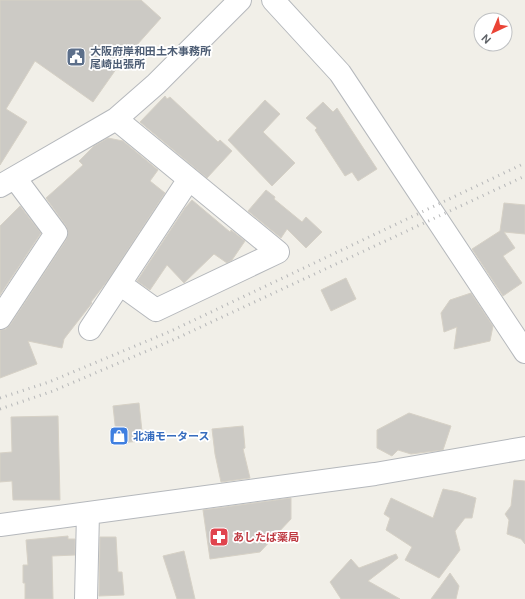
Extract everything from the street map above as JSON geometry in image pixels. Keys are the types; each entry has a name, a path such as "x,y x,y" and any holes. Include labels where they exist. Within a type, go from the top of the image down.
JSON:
{"street":[{"path":"0,318 56,233 7,182 116,119 156,84 240,0"},
{"path":"273,0 340,73 525,352"},
{"path":"116,119 278,252 156,310 120,284"},
{"path":"90,329 189,179"},
{"path":"0,525 375,474 525,448"},
{"path":"86,599 88,513"}],"building":[{"path":"0,0 141,0 161,18 119,65 93,102 35,61 6,109 27,122 0,165"},
{"path":"165,96 167,99 170,97 218,142 220,140 232,151 207,178 140,122"},
{"path":"265,100 280,114 263,132 295,163 272,186 228,140"},
{"path":"323,102 333,112 337,108 377,169 358,181 352,172 345,176 315,130 317,128 306,118"},
{"path":"108,138 123,141 158,170 150,181 165,193 108,280 64,339 62,348 28,341 37,364 0,378 0,330 6,329 10,325 66,240 68,233 66,226 46,198 83,165 79,161 94,146"},
{"path":"266,190 275,197 274,199 302,222 306,217 322,232 306,248 287,229 281,238 248,211"},
{"path":"192,200 230,232 231,230 245,241 232,260 227,263 214,254 184,283 167,265 150,290 137,281 185,208"},
{"path":"504,203 525,205 525,234 504,232 515,248 503,256 522,283 503,296 472,249 500,231"},
{"path":"20,206 41,233 0,295 0,226"},
{"path":"346,278 356,299 331,311 321,290"},
{"path":"471,293 493,326 490,341 454,349 457,327 444,332 441,313 450,300"},
{"path":"139,403 143,441 117,443 113,406"},
{"path":"409,413 451,426 443,450 411,454 398,450 392,456 377,448 377,430"},
{"path":"58,416 60,500 13,500 12,481 0,482 0,453 12,452 11,417"},
{"path":"243,426 245,448 243,449 250,478 221,482 215,454 212,429"},
{"path":"514,480 525,481 525,544 521,539 507,534 509,520 505,514 511,506"},
{"path":"443,489 476,498 472,518 465,518 455,531 460,550 439,578 405,560 412,547 386,530 390,518 384,514 391,498 433,518"},
{"path":"291,498 291,519 260,552 210,559 203,510"},
{"path":"68,536 68,539 75,539 75,555 52,556 53,599 25,599 23,565 28,565 26,540"},
{"path":"100,537 116,537 118,572 122,572 124,595 99,596"},
{"path":"184,551 195,599 177,599 163,556"},
{"path":"396,554 398,558 368,581 400,599 341,599 330,582 351,559 359,568"},
{"path":"450,573 459,586 456,599 431,599"}],"railway":[{"path":"0,398 49,382 171,331 525,163"},
{"path":"0,409 53,391 175,339 525,176"}],"place":[{"name":"大阪府岸和田土木事務所 尾崎出張所","path":"76,57"},
{"name":"北浦モータース","path":"119,436"},
{"name":"あしたば薬局","path":"219,537"}]}
